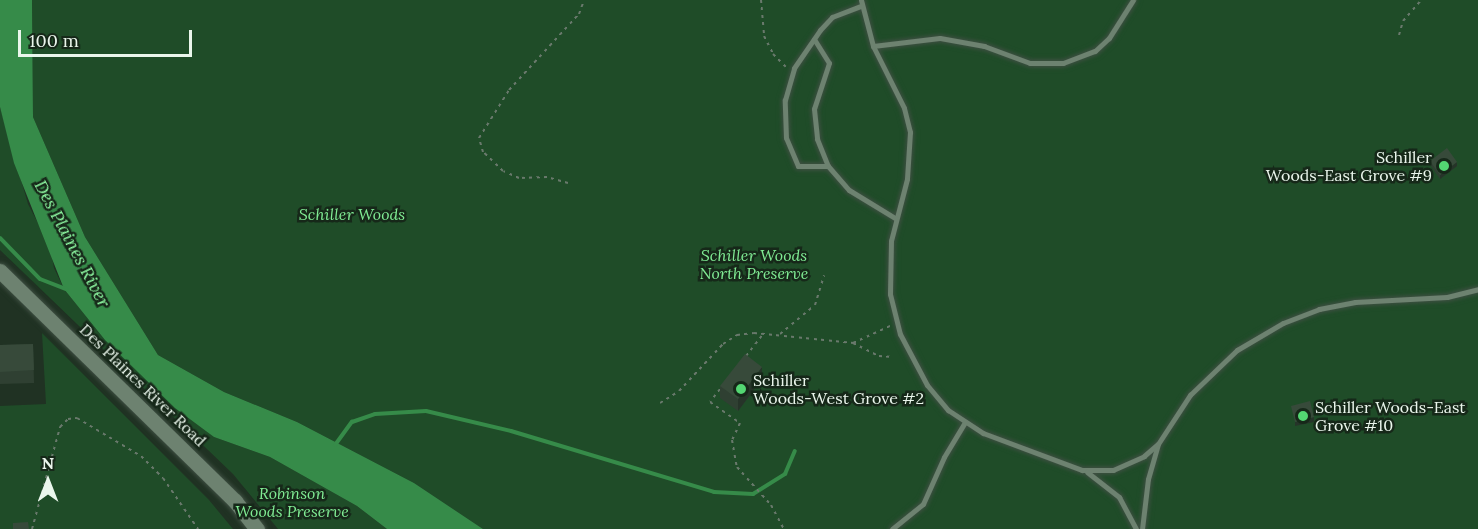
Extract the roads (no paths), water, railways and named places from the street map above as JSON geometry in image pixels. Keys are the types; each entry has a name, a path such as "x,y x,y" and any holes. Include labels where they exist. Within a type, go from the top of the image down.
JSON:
{"main road":[{"name":"Des Plaines River Road","path":"0,271 235,501 257,529"}],"lane":[{"path":"873,46 940,38 984,46 1030,63 1064,63 1095,51 1109,38 1133,0"},
{"path":"828,166 798,166 790,153 783,114 792,73 813,39 832,17 861,3 873,46 904,108 910,132 907,179 895,218 889,274 896,324 927,385 965,423 1011,446 1083,470 1119,497 1136,529"},
{"path":"813,39 829,63 813,109 817,139 828,166 849,190 895,218"},
{"path":"1083,470 1113,470 1144,456 1158,444 1190,395 1211,372 1237,350 1283,323 1355,302 1436,298 1478,289"},
{"path":"892,529 924,504 944,457 965,423"},
{"path":"1142,529 1148,478 1158,444"}],"water":[{"name":"Des Plaines River","path":"0,0 32,0 33,117 85,237 158,355 224,392 297,422 414,483 483,529 387,529 357,506 270,457 214,437 175,408 105,340 64,289 14,163 0,107"}],"waterway":[{"path":"0,238 40,279 66,289"},
{"path":"335,445 352,422 375,414 426,411 511,431 714,492 753,494 785,474 795,451"}],"place":[{"name":"Schiller Woods-East Grove #9","path":"1444,166"},
{"name":"Schiller Woods-West Grove #2","path":"741,389"},
{"name":"Schiller Woods-East Grove #10","path":"1303,416"}],"park label":[{"name":"Schiller Woods","path":"352,214"},
{"name":"Schiller Woods North Preserve","path":"754,264"},
{"name":"Robinson Woods Preserve","path":"292,502"}]}
